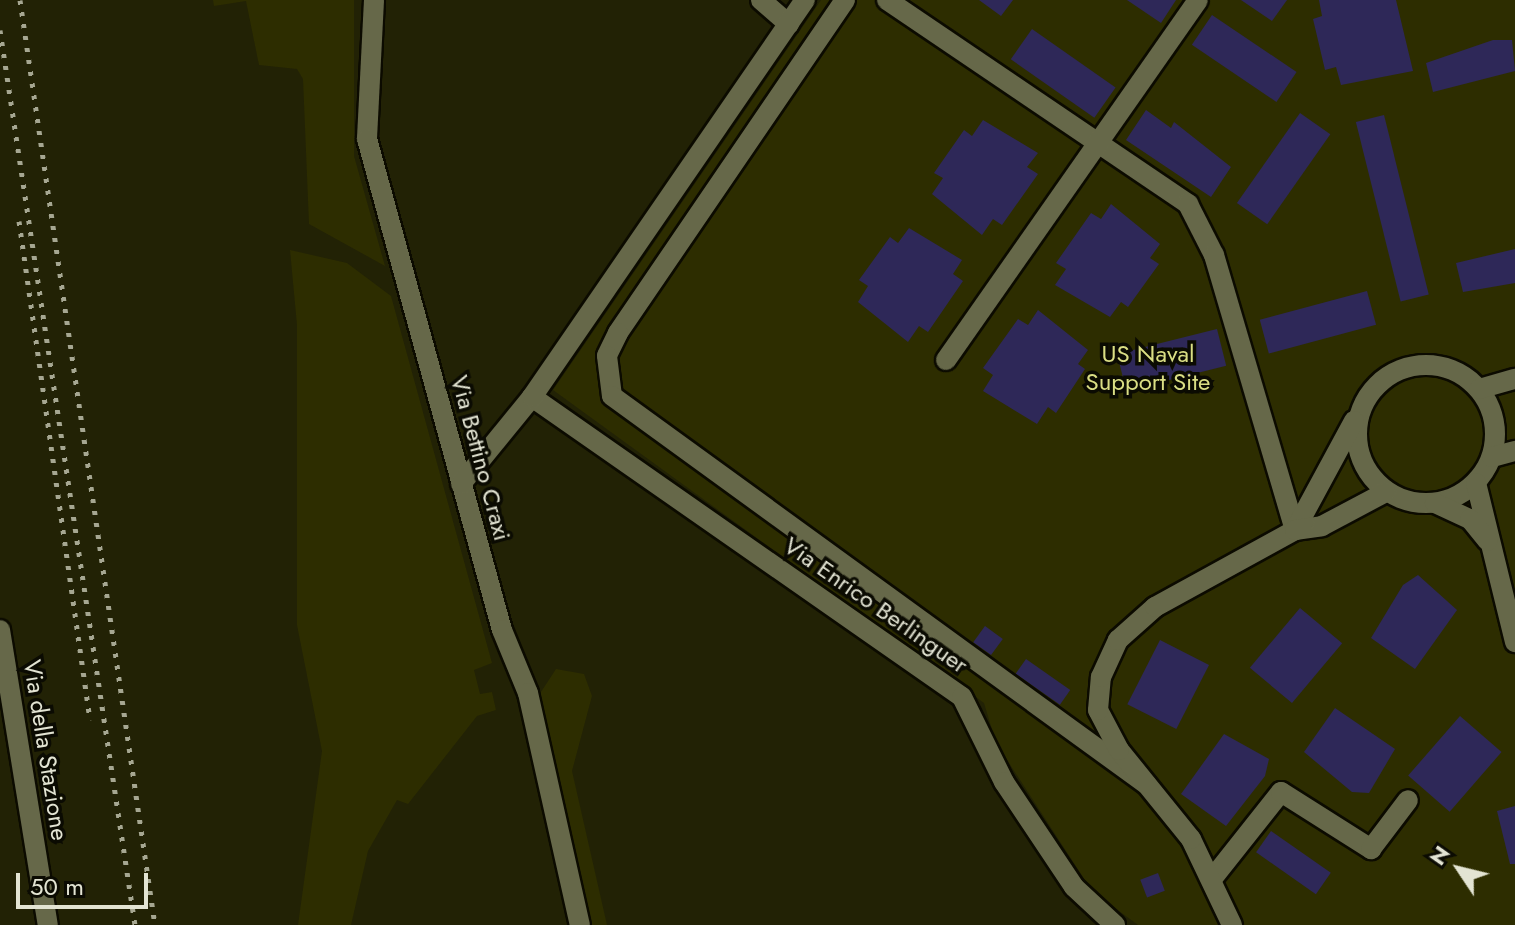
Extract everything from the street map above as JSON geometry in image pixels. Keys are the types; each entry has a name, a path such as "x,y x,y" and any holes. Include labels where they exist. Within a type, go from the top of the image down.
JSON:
{"street":[{"name":"Via Bettino Craxi","path":"374,0 367,139 461,484 528,693 580,925"},
{"path":"761,0 789,24"},
{"path":"461,484 532,397 805,0"},
{"path":"946,360 1198,0"},
{"path":"889,1 1188,204 1203,225 1295,530"},
{"path":"847,3 618,333 607,356 612,396 1146,784"},
{"path":"1295,530 1364,401 1387,377 1418,365 1451,370 1479,389 1491,410 1492,457 1476,483 1435,503"},
{"path":"1479,389 1515,379"},
{"name":"Via Enrico Berlinguer","path":"532,397 962,697 992,765 1074,887 1115,925"},
{"path":"1364,401 1357,431 1361,461 1386,492 1435,503 1470,519 1491,544"},
{"path":"1492,457 1515,451"},
{"path":"1476,483 1515,642"},
{"path":"1232,925 1191,839 1146,784 1098,710 1101,677 1118,640 1155,607 1295,530 1322,526 1386,492"},
{"name":"Via della Stazione","path":"0,630 48,925"},
{"path":"1212,879 1281,792 1371,849 1408,800"}],"green space":[{"path":"213,0 354,0 354,156 385,266 309,224 303,79 297,69 259,65 246,1 214,6"},
{"name":"US Naval Support Site","path":"821,0 1515,0 1515,925 1138,925 1092,891 996,743 984,703 553,390"},
{"path":"290,250 347,263 391,296 492,663 474,670 480,694 492,692 496,710 477,716 408,804 397,800 368,851 351,925 298,925 322,751 297,625 297,325"},
{"path":"556,669 584,674 592,696 572,771 607,925 588,925 537,726 539,695"}],"building":[{"path":"979,0 1013,0 1001,16"},
{"path":"1127,0 1176,0 1161,23"},
{"path":"1241,0 1287,0 1272,21"},
{"path":"1319,0 1396,0 1413,71 1341,85 1336,67 1325,70 1313,19 1322,16"},
{"path":"1212,15 1297,72 1276,102 1192,45"},
{"path":"1032,29 1116,88 1094,118 1011,59"},
{"path":"1493,40 1512,40 1515,71 1433,92 1426,63"},
{"path":"1146,110 1171,128 1174,122 1231,167 1211,197 1126,140"},
{"path":"1300,113 1330,134 1267,224 1237,203"},
{"path":"1384,115 1429,295 1401,302 1356,122"},
{"path":"983,120 1038,153 1027,167 1038,174 1002,225 993,219 982,235 932,194 943,178 934,173 964,130 972,136"},
{"path":"1111,204 1160,244 1150,258 1159,264 1128,307 1121,302 1110,317 1055,285 1066,269 1056,263 1091,213 1101,219"},
{"path":"909,228 962,260 953,274 963,281 928,332 919,326 908,342 858,302 868,286 859,280 890,237 898,243"},
{"path":"1515,249 1515,283 1463,292 1456,263"},
{"path":"1367,291 1376,325 1269,354 1260,320"},
{"path":"1038,310 1088,350 1078,364 1085,369 1056,413 1048,407 1037,424 983,391 993,375 983,368 1018,319 1028,325"},
{"path":"1217,329 1226,366 1126,391 1117,354"},
{"path":"1418,575 1457,610 1415,669 1371,638 1403,585"},
{"path":"1300,608 1342,643 1292,703 1250,668"},
{"path":"985,626 1003,639 991,655 973,642"},
{"path":"1160,640 1209,665 1176,729 1127,704"},
{"path":"1026,659 1070,690 1060,705 1016,674"},
{"path":"1335,708 1395,749 1369,793 1352,792 1304,752"},
{"path":"1460,716 1502,752 1450,812 1408,776"},
{"path":"1224,734 1269,759 1265,776 1226,826 1181,794"},
{"path":"1515,806 1515,864 1510,864 1497,811"},
{"path":"1271,831 1331,873 1316,894 1256,852"},
{"path":"1158,873 1165,891 1147,898 1140,880"}],"railway":[{"path":"20,0 155,925"},
{"path":"0,30 135,925"},
{"path":"19,221 90,720"}]}
